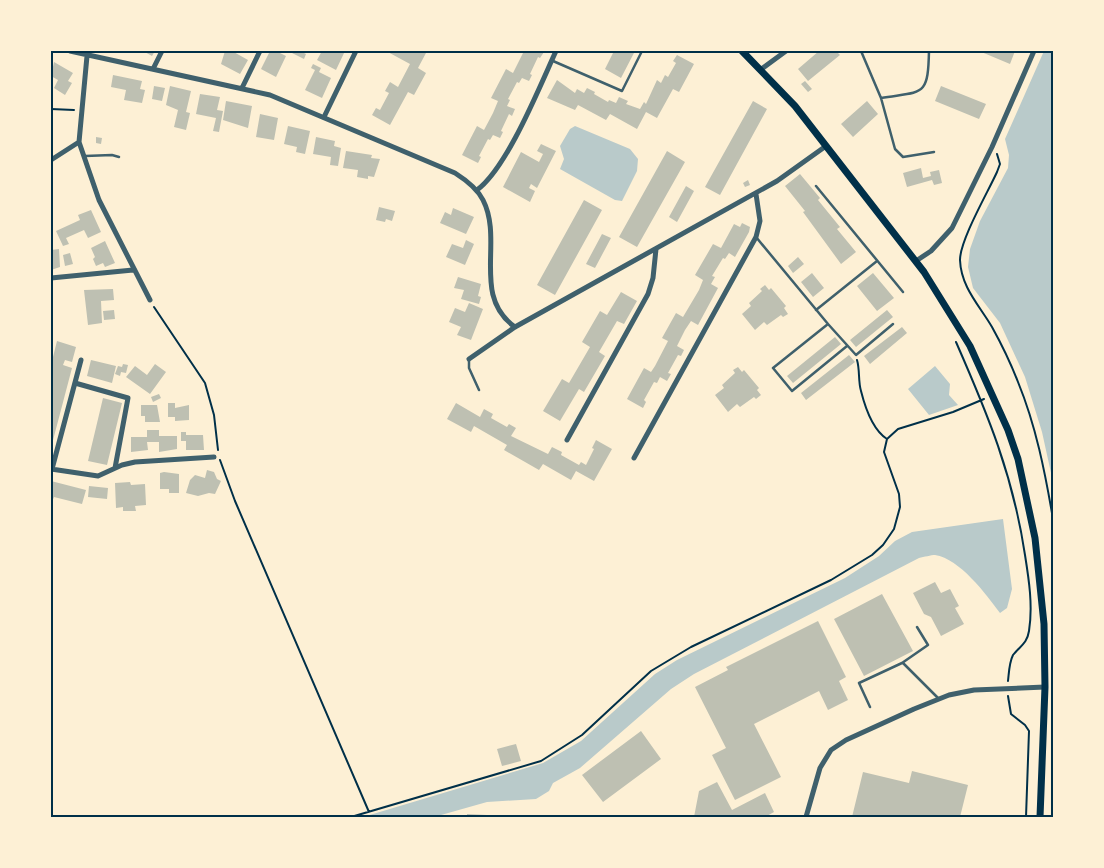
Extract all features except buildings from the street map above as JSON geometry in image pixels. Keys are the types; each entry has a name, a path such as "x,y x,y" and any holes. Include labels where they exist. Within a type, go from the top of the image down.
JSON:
{"main road":[{"path":"742,51 795,106 916,261 970,346 993,395 1018,459 1035,538 1044,624 1045,687 1040,817"}],"street":[{"path":"70,51 242,88 270,96 455,173 476,190 483,200 490,227 492,295 497,309 515,327"},
{"path":"153,69 162,51"},
{"path":"242,88 260,51"},
{"path":"324,117 356,51"},
{"path":"476,190 486,183 500,165 556,51"},
{"path":"760,70 786,51"},
{"path":"916,261 931,251 952,228 992,147 1034,51"},
{"path":"87,56 79,142 99,200 133,270 150,300"},
{"path":"51,160 79,142"},
{"path":"469,359 515,327 756,194 826,146"},
{"path":"634,458 756,237 760,221 756,194"},
{"path":"567,440 648,294 653,278 656,249"},
{"path":"51,278 133,270"},
{"path":"81,360 51,469 98,476 135,462 214,457"},
{"path":"75,383 128,398 115,468"},
{"path":"806,817 816,778 831,750 846,740 939,699 974,690 1008,687 1045,687"}],"lane":[{"path":"552,60 622,91 642,51"},
{"path":"861,51 881,98 895,149 903,157 934,152"},
{"path":"881,98 917,92 924,88 928,79 929,51"},
{"path":"85,156 105,154 119,157"},
{"path":"816,186 903,292"},
{"path":"756,237 856,355 894,324"},
{"path":"816,310 878,261"},
{"path":"828,324 773,368 792,391 848,346"},
{"path":"469,359 469,368 479,390"},
{"path":"870,707 859,684 902,663 928,645 917,627"},
{"path":"902,663 939,699"}],"path":[{"path":"51,109 83,111"},
{"path":"992,147 999,158 1000,164 963,244 960,258 962,274 971,296 999,340 1018,382 1044,470 1053,519"},
{"path":"150,300 167,329 205,383 214,414 219,457 235,501 369,812"},
{"path":"953,336 1007,467 1028,570 1029,630 1024,646 1014,654 1010,663 1008,687 1009,711 1025,724 1029,731 1026,817"},
{"path":"856,355 860,391 872,420 887,439"},
{"path":"351,817 541,761 582,735 651,671 674,656 831,580 872,555 883,545 894,529 900,507 899,494 884,452 887,439 898,430 953,412 993,395"}],"shaded area":[{"path":"1044,51 1053,51 1053,482 1042,432 1025,377 1000,323 973,288 968,267 970,249 980,221 1008,168 1009,155 1005,139"},
{"path":"575,126 630,149 638,159 637,171 622,201 615,200 560,169 564,159 560,146 570,129"},
{"path":"935,366 950,384 949,395 958,405 929,415 908,389"},
{"path":"1003,519 1012,589 1007,608 1000,613 972,578 954,563 935,555 919,558 694,674 671,689 580,768 553,783 549,791 536,799 487,802 434,817 363,817 543,763 581,741 655,674 677,660 845,578 879,556 895,541 912,532"}]}
